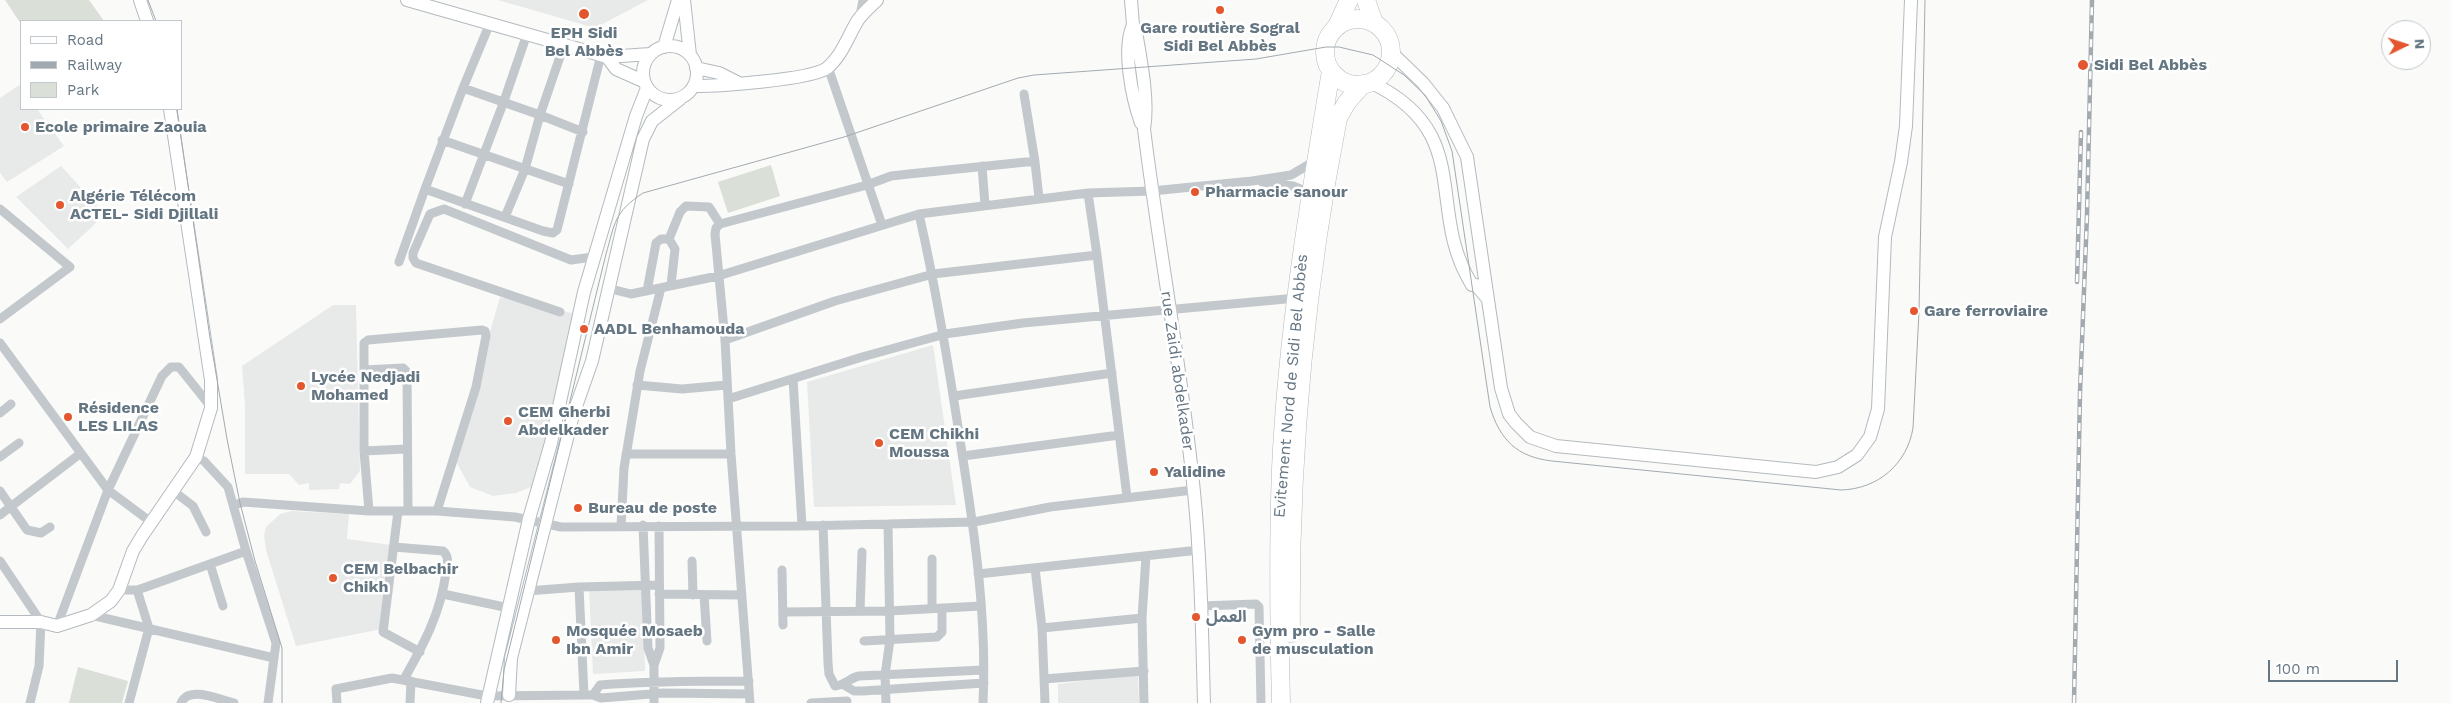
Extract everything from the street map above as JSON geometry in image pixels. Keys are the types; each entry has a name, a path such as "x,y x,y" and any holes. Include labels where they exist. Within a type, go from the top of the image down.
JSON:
{"highway":[{"path":"1336,26 1351,19 1359,18 1374,23 1383,30 1389,40 1391,52 1390,60 1384,72 1366,83 1345,82 1331,71 1327,64 1325,47 1328,37 1336,26 1349,0"},
{"path":"1366,0 1374,23"},
{"name":"Evitement Nord de Sidi Bel Abbès","path":"1281,703 1278,589 1281,467 1297,298 1310,194 1331,71"},
{"name":"Evitement Nord de Sidi Bel Abbès","path":"1293,703 1291,598 1294,465 1314,265 1322,202 1338,118 1347,102 1366,83"}],"main road":[{"path":"140,0 147,20"},
{"path":"407,0 604,56 650,54 664,47 678,47 690,55"},
{"path":"664,47 678,0"},
{"path":"509,699 511,658 527,591 573,415 592,362 607,288 643,139 652,121 694,86 696,68 690,55 684,0"},
{"path":"694,86 723,85 811,74 828,67 837,57 859,18 877,0"},
{"name":"rue Zaidi abdelkader","path":"1131,0 1133,25 1128,41 1130,68 1137,109 1144,129 1194,490 1202,606 1204,703"},
{"path":"1391,52 1432,93 1443,108 1461,142 1470,169 1487,298 1504,402 1516,423 1530,437 1539,442 1580,450 1807,472 1827,471 1848,462 1864,446 1875,424 1878,408 1885,236 1901,162 1906,126 1911,0"},
{"path":"487,699 529,519 550,443 571,345 593,257 645,84 643,66 650,54"},
{"path":"604,56 616,70 645,84 661,100 680,99"},
{"path":"696,68 719,74 737,82"},
{"path":"1366,83 1393,94 1414,111 1425,123 1433,138 1444,172 1454,242 1464,272 1472,285 1476,285 1487,298"},
{"path":"0,622 41,622 57,626 91,615 102,608 118,590 133,551 150,522 196,457 211,408 211,380 170,110"},
{"path":"1464,272 1483,268"}],"street":[{"path":"859,18 864,0"},
{"path":"399,262 442,140 490,23"},
{"path":"465,204 527,34"},
{"path":"505,217 525,169 540,116 564,45"},
{"path":"425,189 553,233 558,230 604,56"},
{"path":"828,67 882,225"},
{"path":"463,88 504,101 583,132"},
{"path":"1024,94 1039,198"},
{"path":"442,140 569,184"},
{"path":"607,288 624,294 648,292 671,285 718,276 918,214 1088,193 1152,191 1252,182 1291,175 1316,160"},
{"path":"337,703 336,689 375,680 408,680 487,699 750,698 736,526 725,340 715,234 720,224 867,185 891,176 1035,162"},
{"path":"982,166 985,205"},
{"path":"1252,182 1293,186 1310,194"},
{"path":"1088,193 1098,255 1127,497"},
{"path":"668,239 680,212 686,206 709,206 720,224"},
{"path":"0,209 70,267 0,318"},
{"path":"560,312 416,263 413,253 430,214 444,209 571,260 593,257"},
{"path":"918,214 945,334 974,522 981,606 984,684 982,703"},
{"path":"648,292 656,243 661,239 668,239"},
{"path":"668,239 675,249 671,285"},
{"path":"725,340 835,301 933,274 1098,255"},
{"path":"621,527 626,454 637,385 661,288"},
{"path":"728,399 945,334 1023,323 1297,298"},
{"path":"369,511 364,451 364,344 368,340 438,332 485,331 476,387 437,511"},
{"path":"0,343 108,490 150,522"},
{"path":"57,626 108,490 162,376 171,367 179,367 211,408"},
{"path":"364,370 406,369 408,378 406,449 408,511"},
{"path":"954,396 1112,373"},
{"path":"793,379 802,526"},
{"path":"637,385 682,389 727,384"},
{"path":"0,413 11,404"},
{"path":"963,456 1119,435"},
{"path":"0,457 18,443"},
{"path":"364,451 406,449"},
{"path":"0,515 81,453"},
{"path":"626,454 731,454"},
{"path":"196,457 204,461 228,487 246,551 276,643 268,703"},
{"path":"172,490 192,506 206,532"},
{"path":"234,505 244,502 369,511 437,511 529,519 561,527 643,525 802,526 974,522 1050,507 1194,490"},
{"path":"0,492 26,530 41,533 50,527"},
{"path":"398,510 383,632 420,652"},
{"path":"886,703 886,675 890,640 888,524"},
{"path":"643,525 648,648 654,665"},
{"path":"811,703 847,702 840,686 829,674 822,525"},
{"path":"654,698 654,665 660,648 659,526"},
{"path":"394,547 443,551 448,558 444,594 432,629 408,680 410,703"},
{"path":"978,574 1199,550"},
{"path":"118,590 137,590 246,551"},
{"path":"860,611 862,552"},
{"path":"1144,703 1142,618 1146,556"},
{"path":"864,640 940,636 932,559"},
{"path":"0,561 41,622 39,666 30,703"},
{"path":"692,561 692,595"},
{"path":"210,564 223,606"},
{"path":"1035,568 1042,628 1045,703"},
{"path":"782,570 784,625"},
{"path":"527,591 579,586 644,586 692,595 741,595"},
{"path":"579,586 595,698"},
{"path":"129,703 149,628 137,590"},
{"path":"444,594 508,608"},
{"path":"704,595 707,641"},
{"path":"1202,606 1256,604 1258,607 1261,703"},
{"path":"784,612 890,611 981,606"},
{"path":"91,615 274,658"},
{"path":"1042,628 1142,618"},
{"path":"840,686 852,677 983,670"},
{"path":"1044,680 1144,671"},
{"path":"595,698 600,685 653,681 749,681"},
{"path":"840,686 854,691 984,684"},
{"path":"181,703 186,696 193,694 234,703"}],"shaded area":[{"name":"EPH Sidi Bel Abbès","path":"498,0 648,0 595,28"},
{"name":"Ecole primaire Zaouia","path":"19,85 20,110 38,110 64,146 7,182 0,173 0,98"},
{"name":"Algérie Télécom ACTEL- Sidi Djillali","path":"61,166 104,213 68,249 16,197"},
{"name":"CEM Gherbi Abdelkader","path":"500,297 576,314 536,485 516,493 493,496 470,487 454,458"},
{"name":"Lycée Nedjadi Mohamed","path":"333,305 356,305 360,471 350,484 340,483 339,489 309,490 309,483 299,485 289,474 245,474 245,405 242,366"},
{"name":"CEM Chikhi Moussa","path":"933,345 956,505 814,507 807,382"},
{"name":"CEM Belbachir Chikh","path":"291,511 349,514 347,539 391,545 387,628 296,646 266,550 264,536 266,527 280,514"},
{"path":"643,587 645,671 593,674 589,588"},
{"path":"1138,674 1139,703 1058,703 1058,684"}],"green space":[{"path":"5,0 89,0 103,20 20,20 20,22"},
{"path":"771,165 780,196 728,213 718,182"},
{"path":"78,667 128,681 122,703 69,703"}],"tram line":[{"path":"148,0 156,20"},
{"path":"501,703 504,670 606,254 617,219 626,206 643,193 844,137 1018,78 1034,75 1256,59 1326,47 1339,47 1373,55 1404,75 1425,95 1441,121 1452,151 1490,407 1499,429 1512,445 1529,456 1552,461 1841,490 1867,485 1889,472 1897,463 1910,441 1913,428 1919,312 1925,0"},
{"path":"177,110 210,338 227,439 240,503 255,561 282,648 282,703"}],"railway":[{"path":"2074,703 2080,392 2087,215 2092,0"},
{"path":"2077,282 2081,132"}],"place":[{"name":"Gare routière Sogral Sidi Bel Abbès","path":"1220,10"},
{"name":"EPH Sidi Bel Abbès","path":"584,14"},
{"name":"Sidi Bel Abbès","path":"2083,65"},
{"name":"Ecole primaire Zaouia","path":"25,127"},
{"name":"Pharmacie sanour","path":"1195,192"},
{"name":"Algérie Télécom ACTEL- Sidi Djillali","path":"60,205"},
{"name":"Gare ferroviaire","path":"1914,311"},
{"name":"AADL Benhamouda","path":"584,329"},
{"name":"Lycée Nedjadi Mohamed","path":"301,386"},
{"name":"Résidence LES LILAS","path":"68,417"},
{"name":"CEM Gherbi Abdelkader","path":"508,421"},
{"name":"CEM Chikhi Moussa","path":"879,443"},
{"name":"Yalidine","path":"1154,472"},
{"name":"Bureau de poste","path":"578,508"},
{"name":"CEM Belbachir Chikh","path":"333,578"},
{"name":"العمل","path":"1196,617"},
{"name":"Mosquée Mosaeb Ibn Amir","path":"556,640"},
{"name":"Gym pro - Salle de musculation","path":"1242,640"}]}
